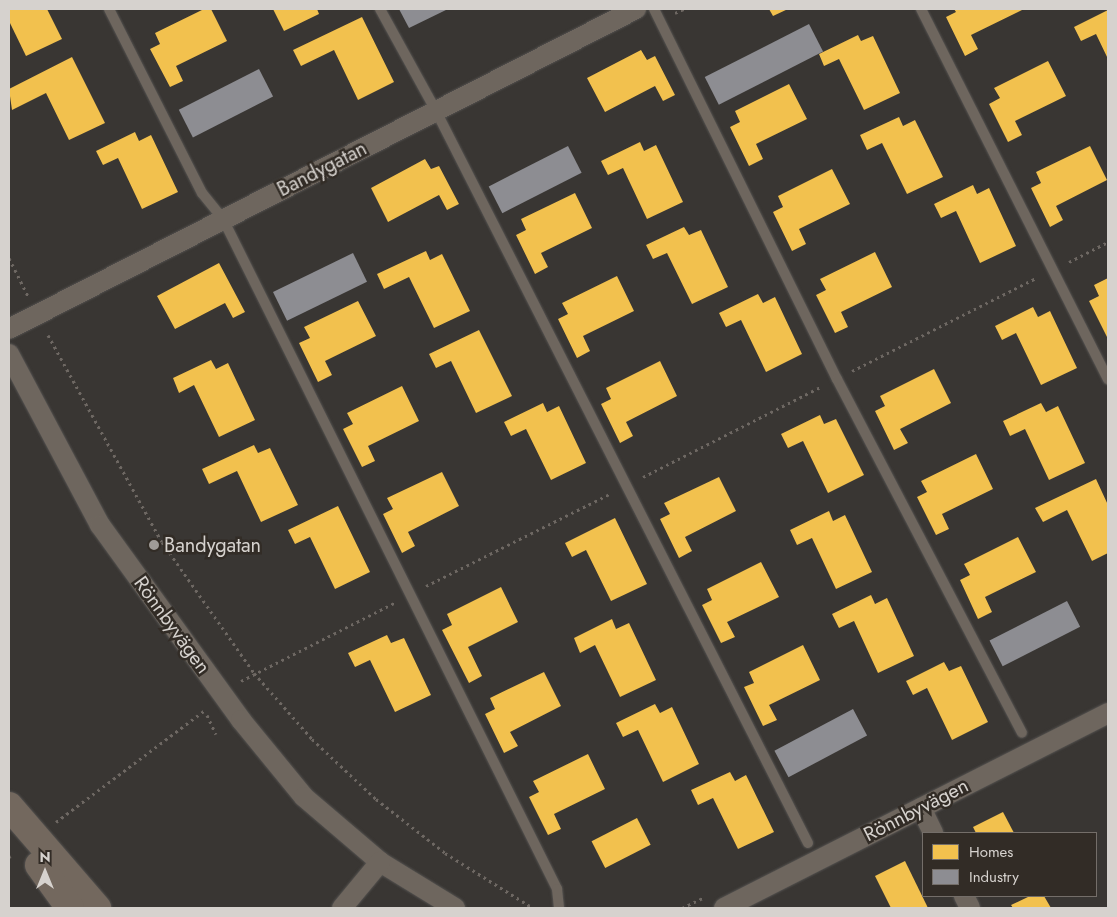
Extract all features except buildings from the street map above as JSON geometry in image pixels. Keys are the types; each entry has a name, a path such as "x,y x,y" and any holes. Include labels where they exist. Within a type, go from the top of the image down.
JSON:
{"main road":[{"path":"9,806 97,908"},
{"path":"9,823 70,908"}],"street":[{"name":"Bandygatan","path":"9,329 636,9"},
{"name":"Rönnbyvägen","path":"9,354 96,518 223,695 304,797 380,862 455,908"},
{"name":"Rönnbyvägen","path":"724,908 1108,713"},
{"path":"921,808 933,832"},
{"path":"342,908 380,862"}],"lane":[{"path":"109,9 202,193 222,220 408,596 557,889 559,908"},
{"path":"380,9 436,111 624,487 808,843"},
{"path":"654,9 837,379 1022,733"},
{"path":"921,9 1051,271 1108,380"}],"path":[{"path":"47,829 254,673 1108,242"},
{"path":"9,258 87,413 162,542 254,673 312,739 376,799 445,854 534,908"},
{"path":"205,710 216,734"}],"place":[{"name":"Bandygatan","path":"154,545"}]}
